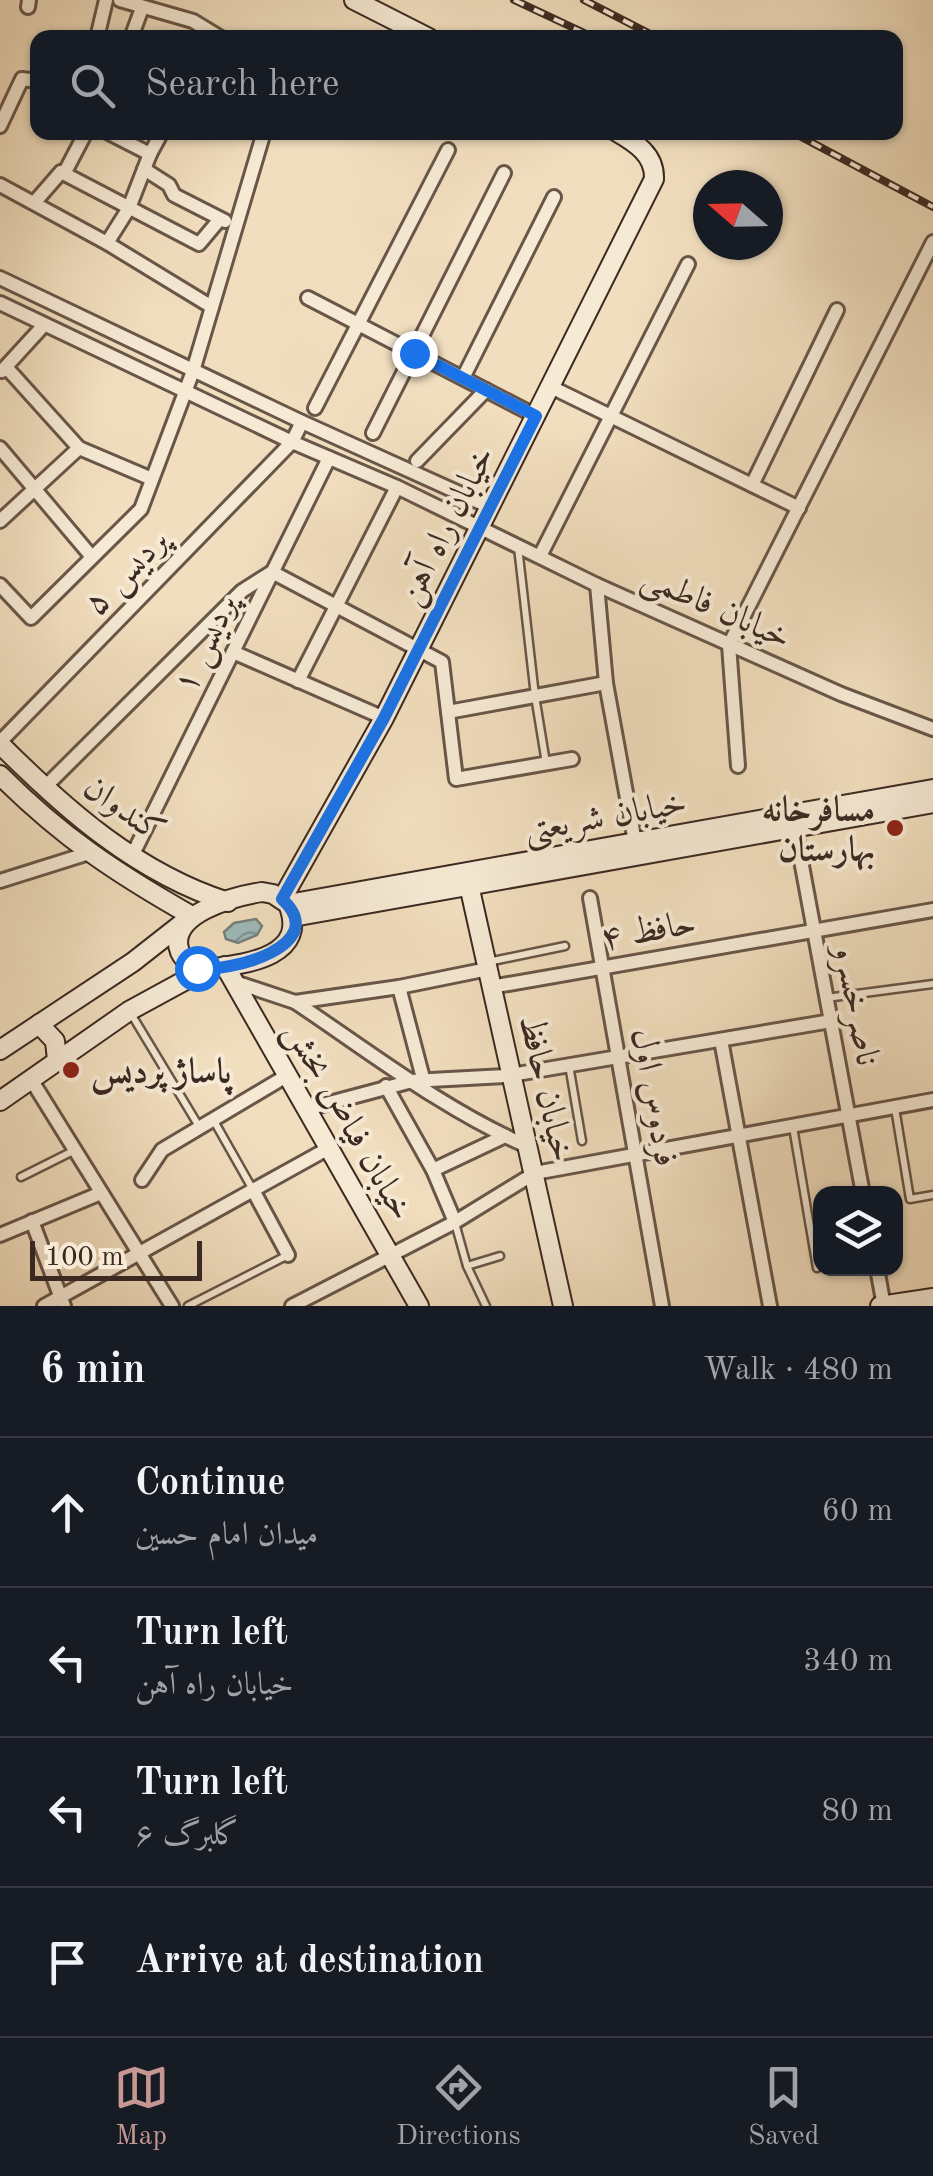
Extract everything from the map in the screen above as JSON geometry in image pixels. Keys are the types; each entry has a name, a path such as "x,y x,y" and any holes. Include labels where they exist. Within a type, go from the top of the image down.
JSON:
{"street":[{"path":"99,30 106,0"},
{"path":"120,0 207,30"},
{"path":"354,0 413,30"},
{"path":"134,30 142,8"},
{"path":"191,30 192,22"},
{"path":"0,126 22,79 30,80"},
{"path":"34,203 65,172 82,140"},
{"path":"123,140 150,154"},
{"path":"107,243 128,208 158,140"},
{"path":"2,591 31,618 141,508 193,371 262,140"},
{"name":"خیابان راه آهن","path":"288,907 654,178 655,167 647,153 629,140"},
{"path":"315,408 448,150"},
{"path":"144,169 169,185 174,195 236,227"},
{"path":"61,172 199,244 220,218"},
{"path":"374,433 504,174"},
{"path":"0,185 107,243 212,307"},
{"path":"463,378 554,196"},
{"path":"738,766 730,645 933,242"},
{"path":"540,556 688,264"},
{"path":"0,278 490,507"},
{"path":"308,298 536,416"},
{"name":"خیابان فاطمی","path":"0,303 292,442 397,487 597,585 841,694 933,729"},
{"path":"752,485 837,310"},
{"path":"44,325 3,370 80,448 152,479"},
{"path":"552,387 799,508"},
{"path":"416,461 486,390"},
{"name":"پردیس ۵","path":"0,743 292,442 302,422"},
{"path":"0,448 92,557"},
{"path":"0,521 80,448"},
{"name":"پردیس ۱","path":"132,856 329,458"},
{"path":"298,681 397,487"},
{"path":"44,788 242,591 272,572 442,662 456,780 572,759"},
{"path":"597,585 606,682 635,842"},
{"path":"233,652 384,718"},
{"path":"448,712 606,682"},
{"name":"کندوان","path":"0,743 71,813 132,856 194,891 228,902"},
{"name":"کندوان","path":"0,774 57,830 188,919"},
{"name":"خیابان شریعتی","path":"288,907 933,789"},
{"name":"خیابان شریعتی","path":"288,907 469,886 933,804"},
{"name":"ناصرخسرو","path":"794,828 861,1186"},
{"path":"0,881 89,853"},
{"name":"خیابان حافظ","path":"469,886 508,1075 535,1174 563,1306"},
{"path":"0,1050 133,962 188,919 262,892 288,907 291,938 276,953 230,974"},
{"name":"فردوس اول","path":"590,898 662,1306"},
{"name":"حافظ ۴","path":"295,1002 488,973 603,968 933,910"},
{"path":"188,919 178,939 182,956 197,968 230,974 295,1002 504,1136 527,1146"},
{"path":"0,1101 129,1010 206,969"},
{"name":"خیابان فیاض بخش","path":"230,974 419,1306"},
{"path":"399,987 418,1082"},
{"path":"307,1109 386,1086 508,1075 831,1022"},
{"path":"39,1024 55,1042 57,1060"},
{"path":"720,1040 770,1306"},
{"path":"142,1180 162,1150 288,1076"},
{"path":"32,1081 172,1306"},
{"path":"386,1086 432,1170 455,1222"},
{"path":"292,1306 313,1301 535,1174 933,1100"},
{"path":"432,1170 504,1136"},
{"path":"44,1306 63,1301 139,1253 330,1148"},
{"path":"253,1190 288,1255"},
{"path":"0,1236 101,1193"},
{"path":"32,1221 63,1301"},
{"path":"878,1276 882,1306 933,1298"}],"lane":[{"path":"518,546 546,764"},
{"path":"488,973 565,946"},
{"path":"826,998 933,984"},
{"path":"129,1010 200,1128"},
{"path":"569,1065 582,1142"},
{"path":"894,1107 910,1199 933,1195"},
{"path":"214,1120 253,1190"},
{"path":"793,1126 813,1244"},
{"path":"21,1177 75,1150"},
{"path":"455,1222 466,1266 486,1306"},
{"path":"188,1306 288,1255"},
{"path":"466,1266 500,1256"}],"water":[{"path":"256,919 262,926 257,935 238,943 226,939 224,932 234,923"}],"railway":[{"path":"514,0 578,30"},
{"path":"584,0 642,30"},
{"path":"807,140 933,207"}],"place":[{"name":"مسافرخانه بهارستان","path":"895,828"},
{"name":"پاساژ پردیس","path":"71,1070"}],"route":[{"path":"197,968 215,968 276,953 291,938 293,917 282,899 384,718 536,416 414,353"}]}
